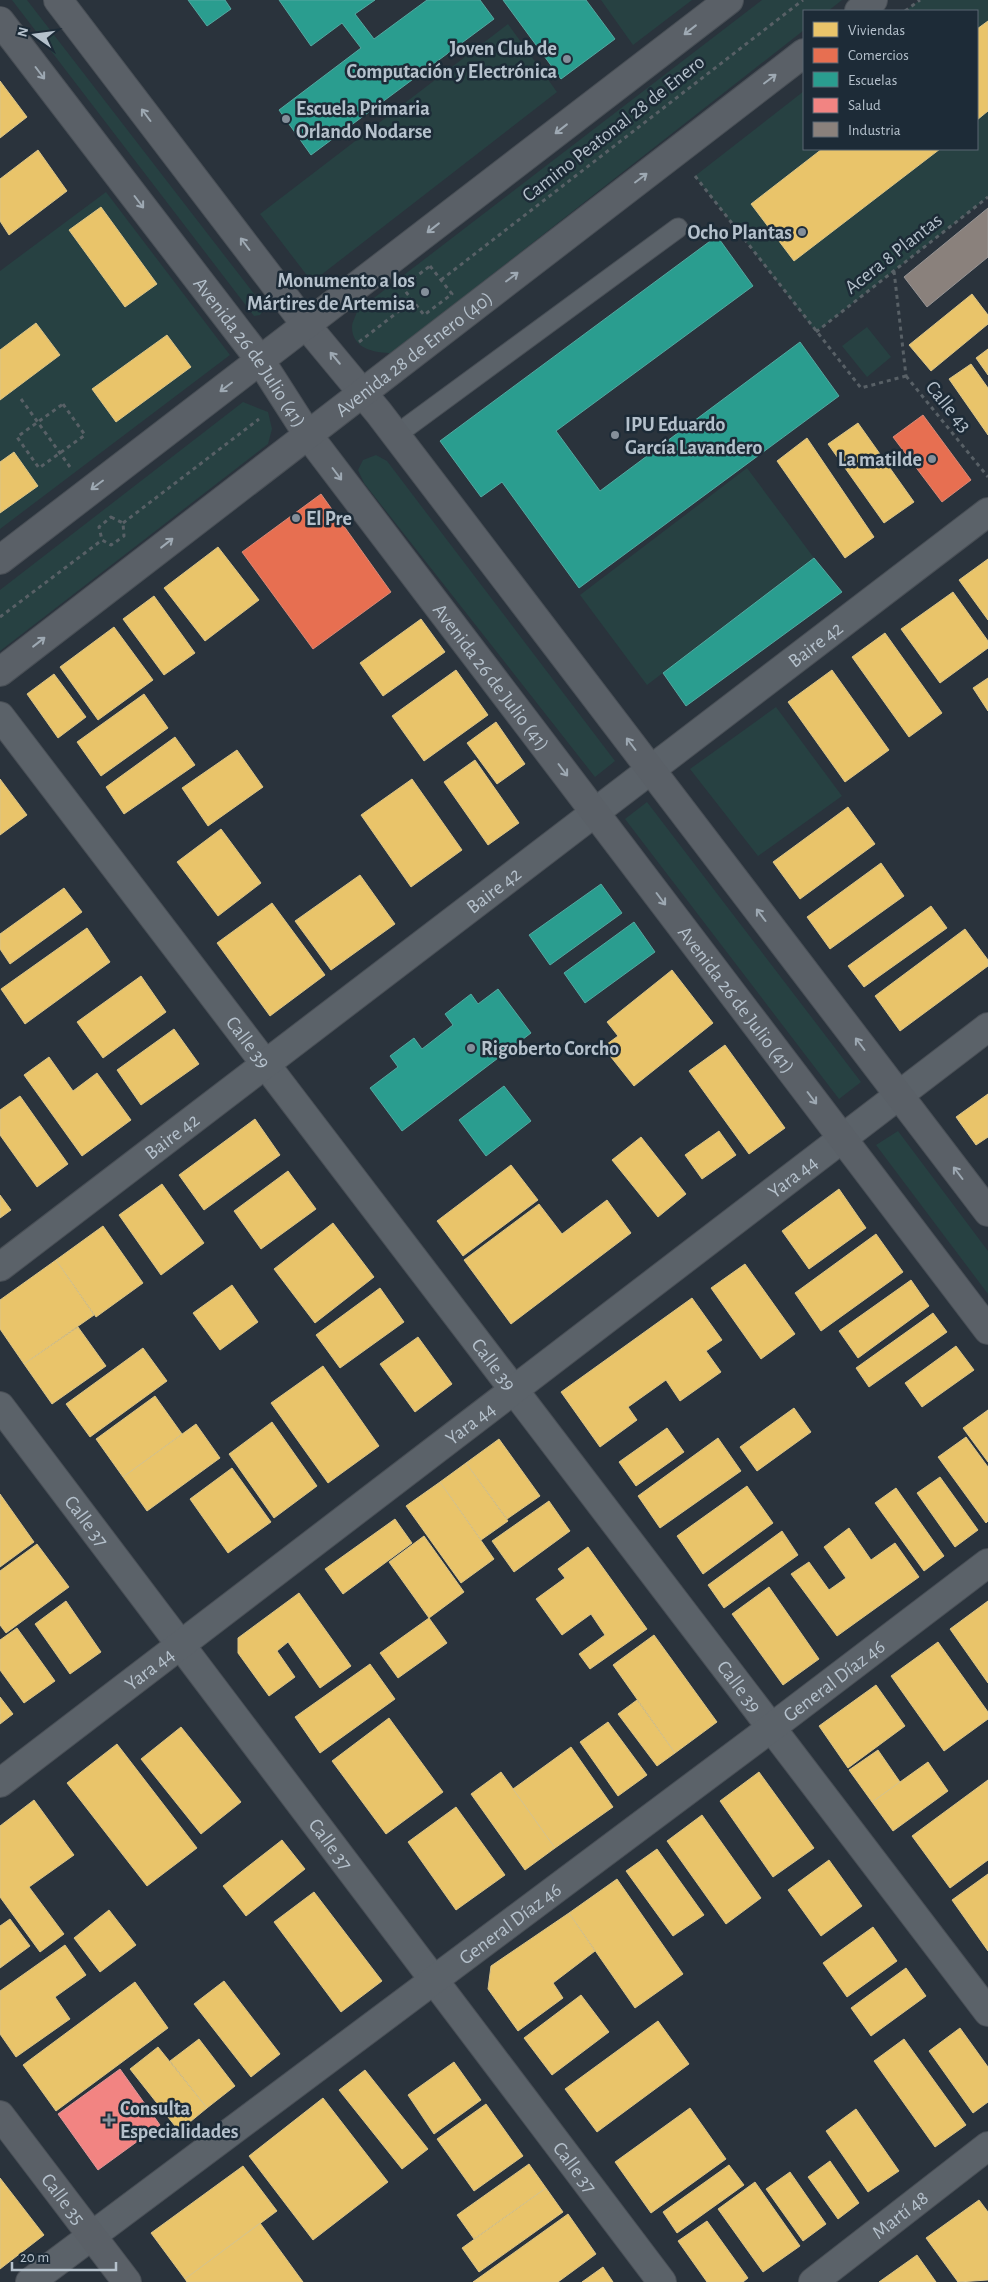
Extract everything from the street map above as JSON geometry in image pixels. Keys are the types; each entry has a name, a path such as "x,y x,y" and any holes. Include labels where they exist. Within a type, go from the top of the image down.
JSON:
{"main road":[{"path":"58,0 306,325 396,435 988,1212"},
{"path":"0,560 729,0"},
{"path":"860,10 874,0"},
{"name":"Avenida 26 de Julio (41)","path":"0,21 260,360 308,435 988,1330"},
{"name":"Avenida 28 de Enero (40)","path":"0,672 803,54"},
{"name":"Calle 35","path":"0,2115 127,2282"}],"street":[{"name":"Baire 42","path":"0,1268 988,512"},
{"name":"Calle 39","path":"0,716 988,2012"},
{"name":"Yara 44","path":"0,1783 988,1027"},
{"name":"Calle 37","path":"0,1406 662,2282"},
{"name":"General Díaz 46","path":"30,2282 771,1728 988,1563"},
{"name":"Martí 48","path":"813,2282 988,2146"}],"lane":[{"path":"396,435 678,228"}],"path":[{"name":"Camino Peatonal 28 de Enero","path":"441,280 802,0"},
{"path":"906,10 920,0"},
{"path":"695,176 861,388 906,376 894,271"},
{"name":"Acera 8 Plantas","path":"816,332 988,197"},
{"path":"430,266 441,280 452,294 424,315 402,287 430,266"},
{"name":"Calle 43","path":"906,376 988,477"},
{"path":"21,399 107,520"},
{"path":"63,404 85,435 60,453 39,468 17,437 63,404"},
{"path":"111,517 123,523 124,536 111,545 102,540 99,527 107,520 111,517"},
{"path":"0,617 102,540"}],"green space":[{"path":"12,0 27,0 265,308 260,315 254,316"},
{"path":"601,0 692,0 633,45"},
{"path":"762,0 842,0 829,10 803,10 803,31 392,353 372,351 360,345 353,334 352,327 357,311"},
{"path":"920,0 988,0 988,197 816,332 695,176 803,92 803,150 978,150 978,10 906,10"},
{"path":"508,24 557,92 312,282 260,214"},
{"path":"106,192 230,355 0,529 0,271"},
{"path":"867,327 891,357 867,377 842,346"},
{"path":"243,402 268,412 272,429 268,444 0,651 0,590"},
{"path":"376,455 387,461 615,761 595,777 364,483 358,470 363,460"},
{"path":"747,468 814,558 647,685 580,595"},
{"path":"776,707 842,796 758,856 690,769"},
{"path":"647,802 861,1082 839,1099 625,819"},
{"path":"898,1131 988,1251 988,1294 876,1145"}],"building: Viviendas":[{"path":"988,21 988,111 978,119 978,28"},
{"path":"0,81 27,117 0,138"},
{"path":"38,150 67,191 9,235 0,221 0,179"},
{"name":"Ocho Plantas","path":"821,150 939,150 794,261 751,204"},
{"path":"101,207 157,284 125,307 69,230"},
{"path":"972,294 988,315 988,324 931,371 909,345"},
{"path":"36,323 60,355 0,400 0,350"},
{"path":"167,335 191,367 116,422 92,389"},
{"path":"988,349 988,375 976,358"},
{"path":"971,364 988,388 988,435 949,379"},
{"path":"858,423 914,502 884,523 828,444"},
{"path":"807,438 874,537 845,558 777,461"},
{"path":"14,452 38,486 0,513 0,462"},
{"path":"218,547 259,600 205,641 164,588"},
{"path":"988,559 988,620 959,580"},
{"path":"953,592 988,641 988,648 940,683 901,629"},
{"path":"154,596 195,653 164,675 123,619"},
{"path":"421,619 445,652 383,696 360,663"},
{"path":"114,627 153,680 98,720 60,667"},
{"path":"885,633 942,713 909,737 852,657"},
{"path":"456,670 488,715 424,761 392,716"},
{"path":"832,670 889,750 845,782 788,702"},
{"path":"54,674 86,717 58,738 27,694"},
{"path":"988,678 988,711 973,688"},
{"path":"144,694 168,728 101,776 77,742"},
{"path":"496,722 525,764 497,784 467,743"},
{"path":"175,737 195,765 124,814 106,787"},
{"path":"237,750 263,787 208,826 182,788"},
{"path":"475,760 519,823 488,845 444,782"},
{"path":"0,779 27,815 0,835"},
{"path":"412,779 462,850 411,887 361,815"},
{"path":"848,807 875,844 800,899 773,862"},
{"path":"221,829 261,883 218,916 177,862"},
{"path":"881,863 904,896 830,949 807,917"},
{"path":"360,875 395,924 331,970 295,921"},
{"path":"64,888 82,912 10,964 0,949 0,934"},
{"path":"272,903 325,975 270,1016 217,943"},
{"path":"931,906 947,928 864,987 848,966"},
{"path":"87,928 110,962 25,1024 1,989"},
{"path":"965,929 988,960 988,966 900,1031 875,996"},
{"path":"672,970 713,1023 634,1086 603,1047 618,1036 607,1022"},
{"path":"141,976 166,1012 103,1058 77,1022"},
{"path":"174,1029 199,1064 141,1105 117,1070"},
{"path":"725,1045 785,1128 749,1154 689,1071"},
{"path":"49,1057 73,1091 97,1073 131,1120 82,1156 24,1075"},
{"path":"988,1094 988,1137 976,1145 956,1117"},
{"path":"20,1096 68,1164 37,1187 0,1135 0,1110"},
{"path":"255,1119 280,1155 204,1210 179,1175"},
{"path":"719,1131 736,1155 702,1179 685,1155"},
{"path":"641,1137 686,1194 658,1217 612,1160"},
{"path":"511,1165 538,1200 463,1256 437,1221"},
{"path":"288,1171 316,1209 261,1249 234,1211"},
{"path":"162,1184 204,1243 161,1275 119,1215"},
{"path":"839,1189 866,1228 809,1269 782,1231"},
{"path":"0,1195 11,1210 0,1218"},
{"path":"607,1200 631,1233 511,1324 464,1260 539,1204 562,1234"},
{"path":"333,1223 374,1277 315,1323 274,1269"},
{"path":"103,1226 143,1283 96,1317 56,1260"},
{"path":"876,1234 903,1272 821,1331 795,1293"},
{"path":"56,1260 94,1315 24,1364 0,1329 0,1300"},
{"path":"745,1264 795,1334 761,1359 711,1288"},
{"path":"911,1280 929,1306 858,1358 839,1331"},
{"path":"232,1285 258,1322 220,1350 193,1313"},
{"path":"380,1288 404,1322 340,1368 316,1335"},
{"path":"692,1298 722,1340 706,1351 721,1372 680,1401 666,1380 628,1407 637,1420 600,1447 561,1392"},
{"path":"933,1313 947,1332 869,1387 856,1368"},
{"path":"78,1327 106,1366 52,1404 24,1364"},
{"path":"418,1337 452,1384 415,1412 380,1364"},
{"path":"956,1346 974,1370 922,1407 905,1383"},
{"path":"143,1348 167,1381 90,1437 66,1404"},
{"path":"323,1366 379,1446 328,1483 271,1403"},
{"path":"155,1396 182,1434 123,1477 96,1439"},
{"path":"794,1408 811,1432 757,1471 740,1447"},
{"path":"988,1410 988,1462 963,1428"},
{"path":"272,1422 317,1486 274,1518 229,1454"},
{"path":"196,1424 220,1458 147,1511 123,1477"},
{"path":"667,1428 684,1452 636,1486 619,1462"},
{"path":"966,1437 988,1467 988,1521 986,1523 938,1457"},
{"path":"718,1438 741,1471 660,1528 638,1496"},
{"path":"499,1439 540,1496 507,1519 466,1463"},
{"path":"466,1463 508,1521 481,1540 440,1482"},
{"path":"232,1468 271,1522 228,1553 190,1499"},
{"path":"940,1477 978,1530 955,1547 917,1493"},
{"path":"440,1482 494,1559 461,1583 406,1506"},
{"path":"747,1486 773,1523 703,1574 677,1536"},
{"path":"896,1488 944,1556 924,1571 875,1503"},
{"path":"0,1494 34,1542 0,1567"},
{"path":"549,1501 570,1531 514,1572 492,1541"},
{"path":"395,1519 412,1543 343,1594 325,1569"},
{"path":"849,1528 871,1560 895,1543 919,1577 837,1636 791,1574 809,1562 829,1590 846,1578 824,1547"},
{"path":"782,1531 798,1555 724,1608 708,1585"},
{"path":"424,1536 464,1592 429,1618 389,1562"},
{"path":"37,1544 69,1587 6,1633 0,1625 0,1571"},
{"path":"588,1547 647,1629 590,1669 579,1654 605,1635 591,1614 562,1635 536,1599 565,1578 558,1569"},
{"path":"769,1587 819,1659 783,1685 732,1614"},
{"path":"299,1593 351,1666 320,1688 288,1642 277,1651 295,1677 269,1696 238,1653 238,1638"},
{"path":"66,1601 101,1652 70,1674 35,1624"},
{"path":"988,1601 988,1683 950,1629"},
{"path":"429,1618 447,1643 398,1678 380,1653"},
{"path":"17,1628 55,1681 24,1703 0,1670 0,1640"},
{"path":"654,1635 717,1722 675,1753 613,1665"},
{"path":"938,1642 988,1712 988,1719 944,1751 891,1676"},
{"path":"370,1664 395,1699 320,1753 295,1717"},
{"path":"876,1685 905,1726 848,1768 819,1726"},
{"path":"0,1697 13,1714 0,1724"},
{"path":"637,1700 675,1753 657,1766 618,1714"},
{"path":"389,1718 443,1792 386,1834 332,1761"},
{"path":"608,1722 647,1775 618,1796 580,1742"},
{"path":"181,1727 241,1802 201,1834 141,1759"},
{"path":"117,1744 197,1848 147,1886 67,1783"},
{"path":"571,1747 613,1807 555,1848 513,1789"},
{"path":"878,1750 900,1782 872,1802 849,1770"},
{"path":"928,1762 948,1791 893,1831 872,1802"},
{"path":"501,1772 555,1848 525,1870 471,1794"},
{"path":"759,1772 814,1848 773,1877 720,1801"},
{"path":"988,1780 988,1860 950,1888 912,1836"},
{"path":"34,1800 74,1855 29,1887 64,1934 40,1952 0,1897 0,1826"},
{"path":"456,1807 505,1875 456,1910 408,1842"},
{"path":"702,1815 761,1898 726,1924 667,1841"},
{"path":"282,1840 305,1869 246,1916 223,1886"},
{"path":"657,1849 704,1915 673,1936 626,1871"},
{"path":"829,1860 862,1906 821,1936 788,1890"},
{"path":"988,1874 988,1951 952,1900"},
{"path":"617,1879 683,1974 635,2008 569,1913"},
{"path":"314,1892 382,1981 341,2012 274,1922"},
{"path":"109,1910 136,1945 100,1972 74,1938"},
{"path":"569,1913 595,1951 553,1983 563,1998 518,2031 488,1989 491,1966"},
{"path":"10,1919 30,1946 0,1968 0,1926"},
{"path":"873,1927 897,1961 847,1997 823,1963"},
{"path":"65,1945 86,1975 55,1997 70,2019 16,2057 0,2034 0,1991"},
{"path":"906,1968 926,1996 871,2036 851,2008"},
{"path":"224,1981 280,2054 251,2077 194,2004"},
{"path":"135,1982 168,2028 56,2111 23,2065"},
{"path":"581,1995 609,2032 552,2075 524,2038"},
{"path":"658,2021 689,2064 597,2132 565,2089"},
{"path":"960,2028 988,2067 988,2102 973,2113 929,2051"},
{"path":"199,2039 235,2086 207,2108 170,2061"},
{"path":"904,2039 966,2125 935,2147 874,2061"},
{"path":"158,2047 207,2108 179,2131 130,2069"},
{"path":"454,2062 481,2100 434,2134 408,2095"},
{"path":"365,2070 428,2149 402,2169 339,2090"},
{"path":"323,2098 388,2182 313,2240 249,2156"},
{"path":"486,2104 523,2156 474,2191 437,2139"},
{"path":"690,2108 726,2159 651,2213 615,2162"},
{"path":"856,2109 899,2171 868,2192 826,2131"},
{"path":"830,2161 859,2203 838,2219 808,2177"},
{"path":"529,2164 546,2188 474,2239 457,2215"},
{"path":"729,2165 744,2185 677,2233 663,2212"},
{"path":"243,2166 277,2211 185,2279 151,2233"},
{"path":"790,2172 826,2224 803,2241 766,2189"},
{"path":"0,2178 44,2235 0,2269"},
{"path":"755,2182 800,2246 763,2272 718,2209"},
{"path":"546,2188 563,2212 479,2272 462,2248"},
{"path":"979,2200 988,2212 988,2280 958,2282 926,2238"},
{"path":"568,2214 596,2254 558,2282 473,2282"},
{"path":"707,2221 748,2278 743,2282 707,2282 678,2241"},
{"path":"260,2223 303,2282 187,2282 185,2279"},
{"path":"917,2255 936,2282 879,2282"},
{"path":"603,2267 613,2282 582,2282"}],"building: Comercios":[{"name":"La matilde","path":"923,415 971,480 942,502 893,437"},
{"path":"321,494 391,592 313,649 242,552"}],"building: Escuelas":[{"path":"188,0 225,0 231,9 207,26"},
{"path":"279,0 375,0 355,14 374,39 427,0 480,0 494,19 311,155 279,110 361,48 342,23 311,46"},
{"name":"Joven Club de Computación y Electrónica","path":"503,0 586,0 615,39 561,79"},
{"path":"717,236 753,286 556,431 600,491 800,342 839,396 579,588 502,482 481,497 440,441"},
{"path":"814,558 842,592 686,706 663,673"},
{"path":"601,884 622,913 550,965 529,935"},
{"path":"634,922 655,952 585,1003 564,973"},
{"path":"498,989 531,1033 402,1131 370,1088 398,1067 390,1056 414,1038 422,1049 453,1025 445,1014 471,994 478,1004"},
{"path":"504,1086 531,1121 486,1156 459,1120"}],"building: Salud":[{"name":"Consulta Especialidades","path":"120,2069 160,2125 98,2170 58,2114"}],"building: Industria":[{"path":"988,208 988,257 927,307 904,277"}],"place":[{"name":"Joven Club de Computación y Electrónica","path":"567,59"},
{"name":"Escuela Primaria Orlando Nodarse","path":"286,119"},
{"name":"Ocho Plantas","path":"802,232"},
{"name":"Monumento a los Mártires de Artemisa","path":"425,292"},
{"name":"IPU Eduardo García Lavandero","path":"615,435"},
{"name":"La matilde","path":"932,459"},
{"name":"El Pre","path":"296,518"},
{"name":"Rigoberto Corcho","path":"471,1048"},
{"name":"Consulta Especialidades","path":"109,2120"}]}
